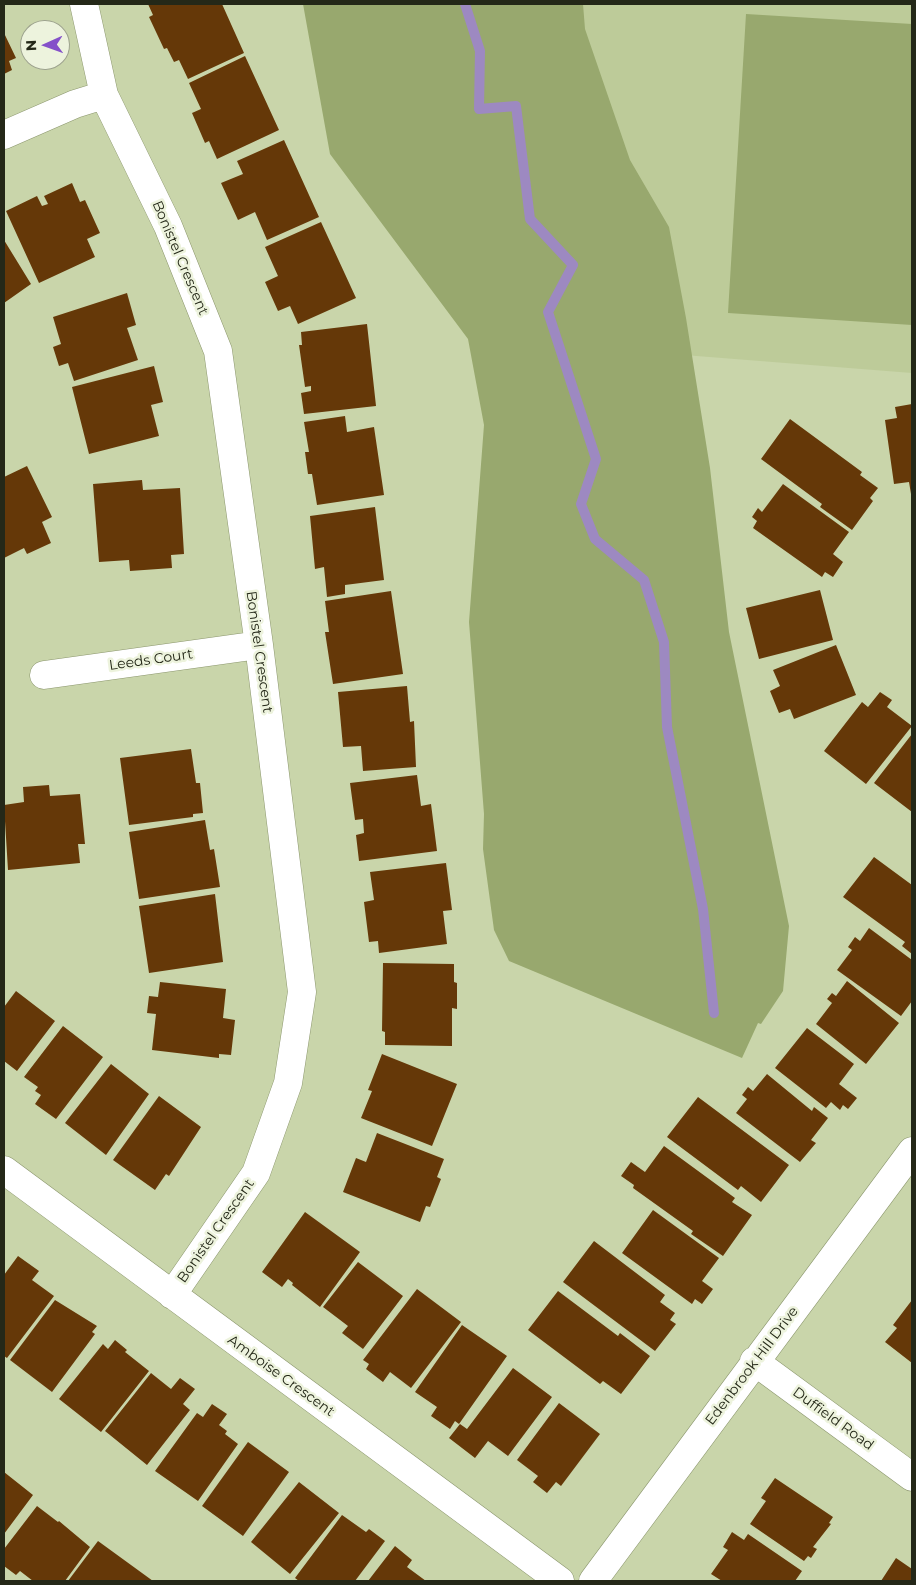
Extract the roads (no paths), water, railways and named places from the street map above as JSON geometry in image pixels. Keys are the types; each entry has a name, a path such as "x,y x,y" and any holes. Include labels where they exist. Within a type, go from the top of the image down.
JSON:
{"street":[{"name":"Bonistel Crescent","path":"84,4 104,95 168,226 218,351 259,645 302,992 288,1083 256,1173 172,1295"},
{"path":"4,135 75,104 104,95"},
{"name":"Leeds Court","path":"44,675 259,645"},
{"name":"Edenbrook Hill Drive","path":"594,1581 754,1361 912,1151"},
{"name":"Amboise Crescent","path":"4,1170 560,1581"},
{"name":"Duffield Road","path":"754,1361 912,1477"}],"waterway":[{"path":"465,4 480,51 479,109 516,106 530,219 573,265 548,312 596,459 581,504 595,539 644,580 664,642 667,727 703,909 714,1013"}]}
